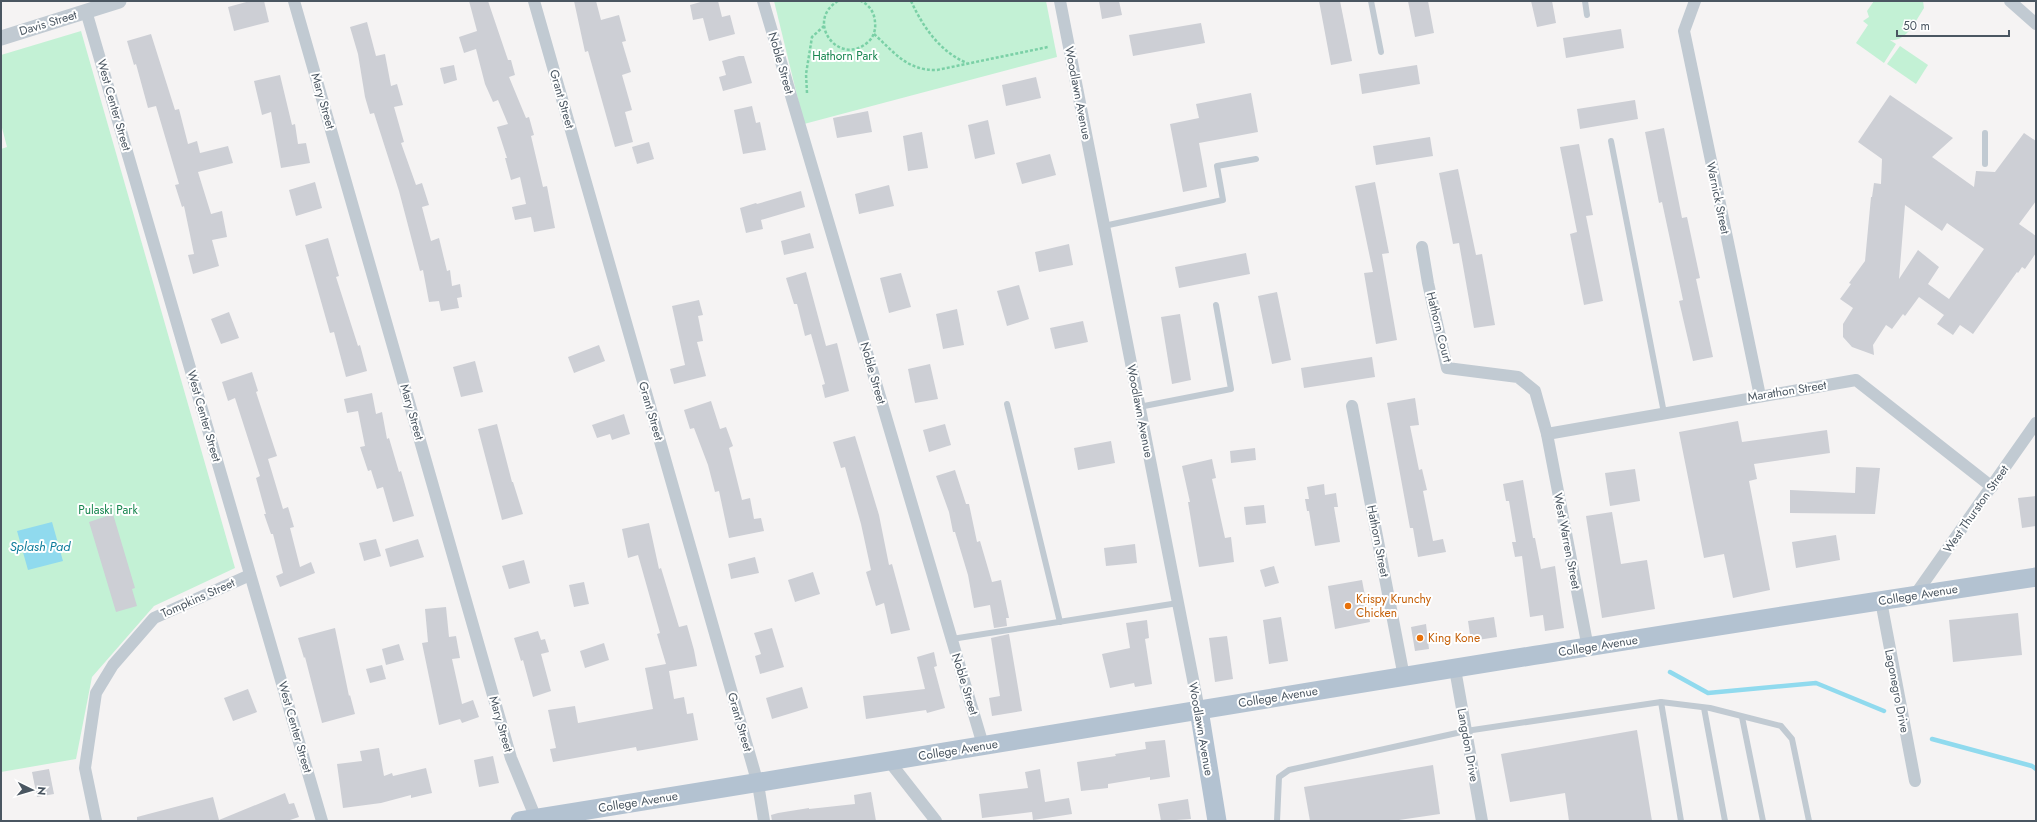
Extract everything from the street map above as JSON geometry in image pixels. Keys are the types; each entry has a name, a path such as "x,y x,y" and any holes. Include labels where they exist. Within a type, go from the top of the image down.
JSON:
{"main road":[{"name":"College Avenue","path":"531,820 1404,677 1916,595 2036,578"},
{"name":"Woodlawn Avenue","path":"1199,710 1217,821"}],"street":[{"name":"Davis Street","path":"1,38 118,1"},
{"name":"Mary Street","path":"294,1 511,758 531,820"},
{"name":"Grant Street","path":"534,1 758,784 764,821"},
{"name":"Noble Street","path":"763,1 983,745"},
{"name":"Woodlawn Avenue","path":"1060,1 1199,710"},
{"name":"Warnick Street","path":"1695,1 1684,31 1760,396"},
{"path":"2010,1 2036,24"},
{"name":"West Center Street","path":"86,11 322,821"},
{"name":"Hathorn Court","path":"1422,247 1428,282 1447,368 1518,377 1535,392 1547,434"},
{"name":"Marathon Street","path":"1547,434 1856,380 1992,487"},
{"name":"Hathorn Street","path":"1352,406 1404,677"},
{"name":"West Thurston Street","path":"1916,595 2036,423"},
{"name":"West Warren Street","path":"1547,434 1588,648"},
{"name":"Tompkins Street","path":"96,821 85,768 96,693 99,687 114,665 154,618 250,575"},
{"name":"Lagonegro Drive","path":"1881,601 1915,782"},
{"name":"Langdon Drive","path":"1455,669 1482,821"},
{"path":"889,761 936,821"}],"lane":[{"path":"1371,1 1381,52"},
{"path":"1585,1 1587,15"},
{"path":"1984,164 1985,133"},
{"path":"1611,141 1664,413"},
{"path":"1104,226 1223,200 1217,166 1256,159"},
{"path":"1140,407 1231,389 1216,305"},
{"path":"1007,404 1060,622"},
{"path":"952,639 1178,603"},
{"path":"1662,702 1681,821"},
{"path":"1277,821 1279,777 1289,770 1466,731 1662,702 1704,708 1781,726 1792,739 1809,821"},
{"path":"1704,708 1725,821"},
{"path":"1742,717 1763,821"}],"path":[{"path":"807,93 806,74 812,37 824,26 828,10 838,1"},
{"path":"824,26 831,42 838,47 846,50 855,50 863,46 874,34 876,25 875,17 871,9 861,1"},
{"path":"911,1 931,35 953,58 968,64"},
{"path":"874,34 895,55 910,65 924,70 937,70 1048,47"}],"green space":[{"name":"Hathorn Park","path":"774,1 1046,1 1057,57 804,124"},
{"path":"1874,1 1923,1 1924,8 1906,34 1896,40 1890,40 1896,44 1884,63 1856,43 1868,25 1863,21 1869,17 1867,11"},
{"name":"Pulaski Park","path":"81,31 235,568 154,606 92,677 76,759 1,772 1,149 7,147 1,124 1,55"},
{"path":"1900,46 1928,65 1916,84 1887,64"}],"water":[{"name":"Splash Pad","path":"52,522 63,561 28,570 17,531"}],"building":[{"path":"250,1 264,1 269,22 234,31 228,7"},
{"path":"469,1 488,1 508,60 511,60 515,75 509,77 526,118 529,117 534,135 531,136 543,187 547,186 555,228 534,232 531,217 515,220 512,207 526,204 520,177 511,180 505,158 507,158 497,127 508,124 498,100 493,102 485,84 476,49 464,53 459,37 477,31"},
{"path":"574,1 596,1 601,20 619,15 626,41 622,42 631,72 622,75 632,110 625,112 633,142 615,147 588,51 585,52"},
{"path":"704,1 718,1 722,17 730,15 735,34 709,41 703,18 693,20 690,5"},
{"path":"1099,1 1119,1 1122,15 1102,19"},
{"path":"1319,1 1340,1 1352,61 1331,65"},
{"path":"1408,1 1428,1 1434,33 1415,37"},
{"path":"1531,1 1552,1 1556,23 1537,27"},
{"path":"367,22 376,56 385,54 391,86 397,84 403,105 394,107 404,142 401,143 416,185 422,183 429,205 422,207 431,241 439,238 447,271 450,270 452,286 460,284 462,297 457,298 459,308 441,311 439,301 429,302 423,270 420,271 399,191 374,113 370,114 365,97 358,54 350,27"},
{"path":"1201,23 1205,43 1133,56 1129,35"},
{"path":"1621,29 1624,48 1566,58 1563,38"},
{"path":"151,34 175,110 179,109 188,144 197,141 200,153 228,146 233,163 198,172 211,214 222,211 227,237 212,240 219,266 193,274 188,255 194,254 184,206 182,207 175,185 179,184 156,106 148,108 136,64 134,65 127,41"},
{"path":"744,56 752,83 723,91 719,77 726,75 722,61"},
{"path":"454,65 457,80 444,84 440,68"},
{"path":"1417,65 1420,84 1362,94 1359,74"},
{"path":"280,75 292,125 295,124 298,144 306,143 310,163 281,168 271,112 262,115 254,81"},
{"path":"1036,77 1041,98 1006,106 1002,85"},
{"path":"1251,93 1258,132 1199,143 1207,187 1183,192 1170,124 1199,118 1196,104"},
{"path":"1890,95 1953,138 1932,157 1974,187 1976,171 1995,172 2024,133 2036,141 2036,201 2019,224 2036,236 2036,253 2025,269 2022,267 2018,273 2017,272 1973,334 1960,325 1953,335 1937,324 1944,315 1919,297 1905,316 1903,314 1892,329 1886,325 1873,345 1874,355 1852,347 1843,337 1843,324 1853,308 1840,299 1851,284 1849,283 1865,261 1871,197 1874,183 1881,184 1882,159 1858,142","holes":["1905,205 1942,231 1947,223 1984,249 1949,299 1928,284 1939,267 1918,250 1899,279"]},
{"path":"1635,100 1638,119 1580,129 1577,109"},
{"path":"752,106 756,123 760,122 766,150 743,154 734,110"},
{"path":"868,111 872,132 837,138 833,118"},
{"path":"988,120 995,154 975,159 968,125"},
{"path":"1664,128 1682,218 1687,217 1700,278 1696,279 1713,357 1693,361 1679,301 1683,300 1662,202 1659,203 1645,132"},
{"path":"922,132 928,168 908,171 903,136"},
{"path":"1430,137 1433,156 1376,165 1373,146"},
{"path":"649,142 654,159 637,164 632,147"},
{"path":"1579,144 1593,215 1586,216 1603,301 1584,305 1570,234 1577,232 1560,147"},
{"path":"1050,154 1056,175 1022,184 1016,163"},
{"path":"1458,169 1476,255 1482,254 1495,325 1474,328 1459,243 1453,244 1439,173"},
{"path":"315,182 322,208 296,216 289,190"},
{"path":"1375,182 1389,253 1382,254 1397,340 1376,344 1364,273 1373,272 1355,186"},
{"path":"889,185 894,206 859,214 855,194"},
{"path":"801,191 805,207 761,220 763,229 746,233 740,208"},
{"path":"810,233 814,248 784,255 781,241"},
{"path":"328,238 339,276 336,277 358,346 360,345 367,371 346,377 334,332 330,333 305,245"},
{"path":"1069,244 1073,265 1039,272 1035,252"},
{"path":"1246,253 1250,274 1179,288 1175,267"},
{"path":"806,272 826,346 837,343 849,391 825,398 822,385 825,384 811,334 805,336 797,304 794,304 786,278"},
{"path":"901,273 911,307 889,313 880,278"},
{"path":"1019,285 1029,319 1007,326 997,291"},
{"path":"1277,292 1291,360 1272,364 1258,296"},
{"path":"699,300 703,315 698,316 703,341 697,342 706,376 674,384 670,369 685,365 672,306"},
{"path":"957,309 964,345 943,349 936,314"},
{"path":"229,312 239,338 221,344 211,319"},
{"path":"1180,314 1191,380 1172,384 1161,317"},
{"path":"1083,321 1088,342 1055,349 1050,328"},
{"path":"599,345 605,361 574,373 568,357"},
{"path":"1372,357 1375,377 1304,388 1301,368"},
{"path":"475,361 483,392 461,397 453,367"},
{"path":"930,364 938,399 915,403 908,369"},
{"path":"252,372 258,391 256,392 277,456 268,459 283,509 288,507 294,527 290,528 300,567 311,562 315,573 280,587 276,576 283,573 273,534 271,534 264,514 266,514 256,478 260,476 235,398 228,401 222,382"},
{"path":"372,393 376,414 382,412 387,439 389,438 399,472 401,471 414,516 393,522 383,487 377,489 371,470 368,471 360,447 365,446 358,411 347,413 344,399"},
{"path":"1415,398 1419,425 1410,426 1419,470 1422,469 1427,490 1423,491 1433,541 1443,539 1446,552 1418,557 1413,528 1410,528 1387,403"},
{"path":"711,401 720,429 726,427 733,446 729,448 742,500 750,498 754,519 761,518 764,531 729,538 719,491 715,492 708,465 694,428 690,429 684,410"},
{"path":"624,414 630,434 612,440 610,434 597,438 592,425"},
{"path":"1738,421 1742,442 1827,430 1830,453 1754,464 1757,479 1749,481 1770,590 1733,598 1724,554 1704,558 1679,432"},
{"path":"497,424 512,482 523,514 502,520 478,429"},
{"path":"945,424 951,445 929,452 923,430"},
{"path":"855,436 879,515 889,565 892,564 910,630 891,634 884,603 876,606 866,572 871,570 861,524 845,467 841,468 833,442"},
{"path":"1111,441 1115,463 1078,470 1074,448"},
{"path":"1255,448 1256,460 1231,463 1230,451"},
{"path":"1212,459 1216,478 1212,479 1225,538 1231,537 1234,562 1199,567 1188,502 1190,502 1182,466"},
{"path":"1856,467 1880,468 1875,514 1790,513 1790,490 1855,493"},
{"path":"1635,469 1640,501 1610,506 1605,473"},
{"path":"955,470 966,504 969,504 977,542 980,541 992,582 1001,580 1009,618 1006,618 1007,626 994,628 990,605 974,608 968,575 955,532 953,532 949,512 936,476"},
{"path":"1523,480 1533,538 1535,538 1541,569 1555,566 1564,628 1545,631 1543,615 1530,617 1522,556 1515,557 1512,542 1516,542 1509,501 1506,501 1503,484"},
{"path":"1324,484 1325,495 1336,493 1338,507 1334,507 1340,542 1315,546 1309,511 1307,511 1305,499 1309,499 1307,487"},
{"path":"2036,496 2036,526 2022,528 2018,498"},
{"path":"1264,505 1266,523 1246,525 1244,507"},
{"path":"1612,512 1621,564 1647,560 1655,609 1602,618 1586,516"},
{"path":"113,514 135,588 132,589 137,606 116,612 89,522"},
{"path":"649,523 659,569 661,568 679,627 687,625 694,650 697,666 669,671 674,699 684,697 687,714 693,713 698,740 637,751 636,747 553,762 550,749 556,748 548,710 575,706 578,723 653,709 645,668 666,664 657,634 660,633 638,555 628,558 622,529"},
{"path":"1836,535 1840,560 1796,568 1792,542"},
{"path":"376,539 381,556 364,561 359,543"},
{"path":"418,539 424,557 390,567 385,549"},
{"path":"1135,544 1137,563 1106,566 1104,548"},
{"path":"755,557 759,573 731,579 728,564"},
{"path":"524,560 530,583 509,589 502,566"},
{"path":"1274,566 1279,583 1265,587 1260,570"},
{"path":"813,572 820,594 795,602 788,580"},
{"path":"1362,580 1370,622 1335,629 1328,586"},
{"path":"584,582 589,604 574,607 569,585"},
{"path":"446,607 449,637 456,636 460,658 452,659 462,704 473,700 479,717 462,723 460,719 439,725 422,643 428,642 425,609"},
{"path":"2018,613 2022,655 1953,662 1949,620"},
{"path":"1281,617 1288,661 1269,664 1263,620"},
{"path":"1494,617 1497,637 1471,641 1468,621"},
{"path":"1147,620 1149,638 1145,639 1152,684 1135,687 1134,683 1110,688 1102,654 1130,648 1126,623"},
{"name":"King Kone","path":"1426,624 1429,649 1415,651 1411,627"},
{"path":"335,628 349,696 350,695 355,714 322,723 305,657 304,658 298,638"},
{"path":"772,628 784,667 760,674 755,656 761,654 754,633"},
{"path":"538,631 541,640 545,639 549,652 541,654 551,691 533,697 523,660 521,661 514,638"},
{"path":"1009,634 1022,711 992,716 989,698 1000,696 991,638"},
{"path":"1227,636 1233,679 1215,682 1209,638"},
{"path":"604,643 609,660 585,668 580,651"},
{"path":"399,644 404,660 386,665 382,649"},
{"path":"934,652 937,666 934,667 945,708 927,713 926,710 866,719 863,696 925,689 917,657"},
{"path":"382,665 386,679 370,683 366,669"},
{"path":"802,687 808,708 772,719 766,698"},
{"path":"248,689 257,712 233,721 224,698"},
{"path":"1637,730 1652,821 1569,821 1565,793 1510,802 1501,754"},
{"path":"1165,740 1170,777 1150,780 1150,777 1108,784 1108,788 1081,791 1077,762 1116,756 1115,754 1146,749 1145,742"},
{"path":"379,748 384,776 392,773 393,776 426,768 432,793 411,798 411,795 381,803 343,808 337,764 362,761 360,751"},
{"path":"493,756 499,783 479,787 474,760"},
{"path":"1433,765 1440,814 1392,821 1310,821 1304,787"},
{"path":"49,769 54,794 37,797 32,772"},
{"path":"1040,769 1045,802 1069,798 1072,814 1033,820 1032,812 982,818 979,794 1028,788 1025,772"},
{"path":"871,792 876,821 772,821 771,815 778,813 809,808 855,804 854,795"},
{"path":"285,793 289,804 294,803 299,817 287,821 137,821 137,817 213,797 219,820"},
{"path":"1188,799 1191,819 1161,821 1158,804"}],"waterway":[{"path":"1670,672 1708,693 1816,683 1884,711"},
{"path":"1932,739 2032,766 2036,769"}],"place":[{"name":"Krispy Krunchy Chicken","path":"1348,606"},
{"name":"King Kone","path":"1420,638"}]}
